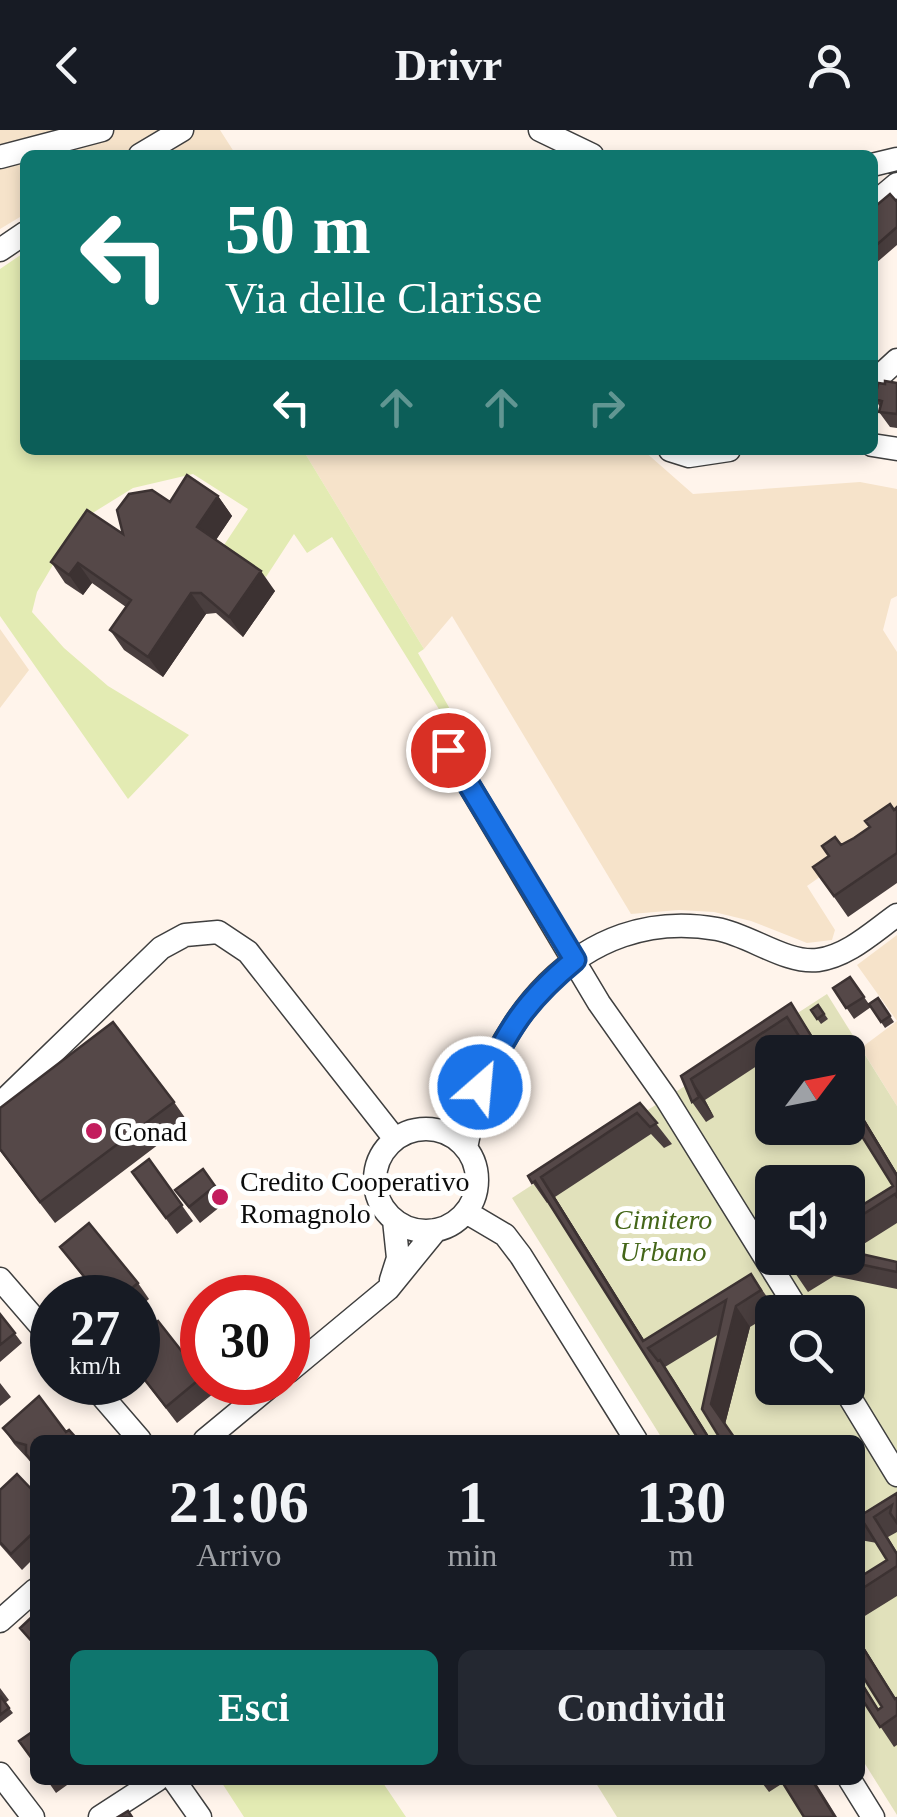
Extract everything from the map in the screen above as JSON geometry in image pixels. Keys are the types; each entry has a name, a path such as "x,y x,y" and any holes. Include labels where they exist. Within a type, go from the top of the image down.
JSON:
{"street":[{"path":"24,150 102,130"},
{"path":"148,150 182,130"},
{"path":"540,130 582,150"},
{"path":"878,377 897,360"},
{"path":"448,750 599,1003 666,1098 788,1295"},
{"path":"466,1148 480,1087 522,1012 540,989 575,960 614,938 658,928 717,929 750,938 791,957 814,960 848,950 897,915"},
{"path":"0,1104 161,948 185,935 218,932 248,952 395,1139"},
{"path":"426,1129 455,1138 466,1148 477,1177 466,1212 447,1227 421,1231 394,1220 383,1208 375,1179 384,1150 395,1139 410,1131 426,1129 454,1112 480,1087"},
{"path":"466,1212 505,1234 522,1256 633,1435"},
{"path":"388,1289 398,1258 394,1220"},
{"path":"310,1354 388,1289 436,1230"},
{"path":"0,1278 30,1313"},
{"path":"110,1405 136,1435"},
{"path":"212,1435 248,1405"},
{"path":"854,1405 897,1475"},
{"path":"0,1621 30,1594"},
{"path":"0,1774 32,1817"},
{"path":"100,1817 149,1785"},
{"path":"178,1785 200,1817"},
{"path":"853,1785 874,1817"}],"shaded area":[{"path":"0,130 220,130 233,150 20,150 20,217 0,229"},
{"path":"306,455 649,455 693,494 860,482 897,489 897,596 891,599 883,630 897,652 897,823 807,886 835,930 832,940 807,943 751,921 714,912 631,914 452,616 424,649"},
{"path":"0,629 29,670 0,708"},
{"path":"897,935 897,1021 857,965"},
{"path":"897,1021 897,1106 865,1054 865,1045"}],"green space":[{"path":"20,255 20,455 306,455 424,649 418,653 467,739 460,743 332,537 307,553 294,534 266,577 222,548 248,509 193,474 133,488 78,522 37,592 32,612 64,648 108,686 189,735 128,799 0,616 0,269"},
{"name":"Cimitero Urbano","path":"827,994 853,1035 764,1035"},
{"name":"Cimitero Urbano","path":"755,1041 755,1145 865,1145 865,1055 897,1106 897,1815 865,1764 865,1435 660,1435 512,1198"},
{"path":"223,1785 384,1785 406,1817 244,1817"},
{"path":"597,1785 816,1785 836,1817 617,1817"}],"building":[{"path":"890,194 897,202 897,227 878,244 878,204"},
{"path":"878,383 897,383 897,414 879,412 882,401 878,400"},
{"path":"187,475 218,496 197,527 261,571 229,617 201,593 191,593 148,657 110,630 131,600 78,563 69,575 51,562 87,510 123,534 117,510 129,494 152,490 170,502"},
{"path":"890,804 894,810 897,807 897,853 834,896 813,867 829,856 822,846 835,837 841,845 854,838 870,827 865,821"},
{"path":"850,977 864,997 846,1008 833,988"},
{"path":"878,998 890,1016 881,1022 869,1004"},
{"path":"791,1003 811,1035 798,1035 787,1017 755,1035 691,1079 699,1097 692,1102 681,1076"},
{"path":"818,1005 824,1014 817,1019 811,1010"},
{"name":"Conad","path":"113,1022 174,1102 40,1202 0,1149 0,1108"},
{"path":"640,1103 657,1123 650,1127 637,1113 541,1177 643,1341 751,1274 761,1290 736,1306 711,1404 733,1435 718,1435 702,1409 726,1300 648,1348 660,1360 707,1435 696,1435 535,1181 532,1183 528,1176"},
{"path":"865,1123 897,1176 897,1197 895,1194 865,1213 865,1203 893,1186 865,1141"},
{"path":"149,1159 182,1205 166,1218 132,1172"},
{"path":"203,1169 215,1186 189,1207 175,1190"},
{"path":"89,1223 131,1275 83,1275 60,1247"},
{"path":"865,1255 897,1262 897,1272 865,1265"},
{"path":"0,1314 15,1333 0,1345"},
{"path":"160,1324 180,1349 180,1395 166,1407 160,1399"},
{"path":"30,1404 46,1405 66,1432 74,1435 30,1435 30,1459 26,1445 15,1442 3,1428"},
{"path":"17,1474 30,1488 30,1536 11,1554 0,1542 0,1490"},
{"path":"897,1493 897,1523 890,1513 892,1505 874,1517 897,1554 897,1566 865,1587 865,1574 887,1560 865,1525 865,1513"},
{"path":"30,1619 30,1639 20,1628"},
{"path":"865,1651 897,1698 897,1715 880,1727 865,1704 865,1689 878,1710 882,1707 865,1680"},
{"path":"0,1699 9,1708 0,1715"},
{"path":"30,1733 30,1756 19,1741"},
{"path":"784,1785 815,1785 835,1817 804,1817"}],"place":[{"name":"Conad","path":"94,1131"},
{"name":"Credito Cooperativo Romagnolo","path":"220,1197"}],"route":[{"path":"448,750 575,960 540,989 522,1012 480,1087"}]}
